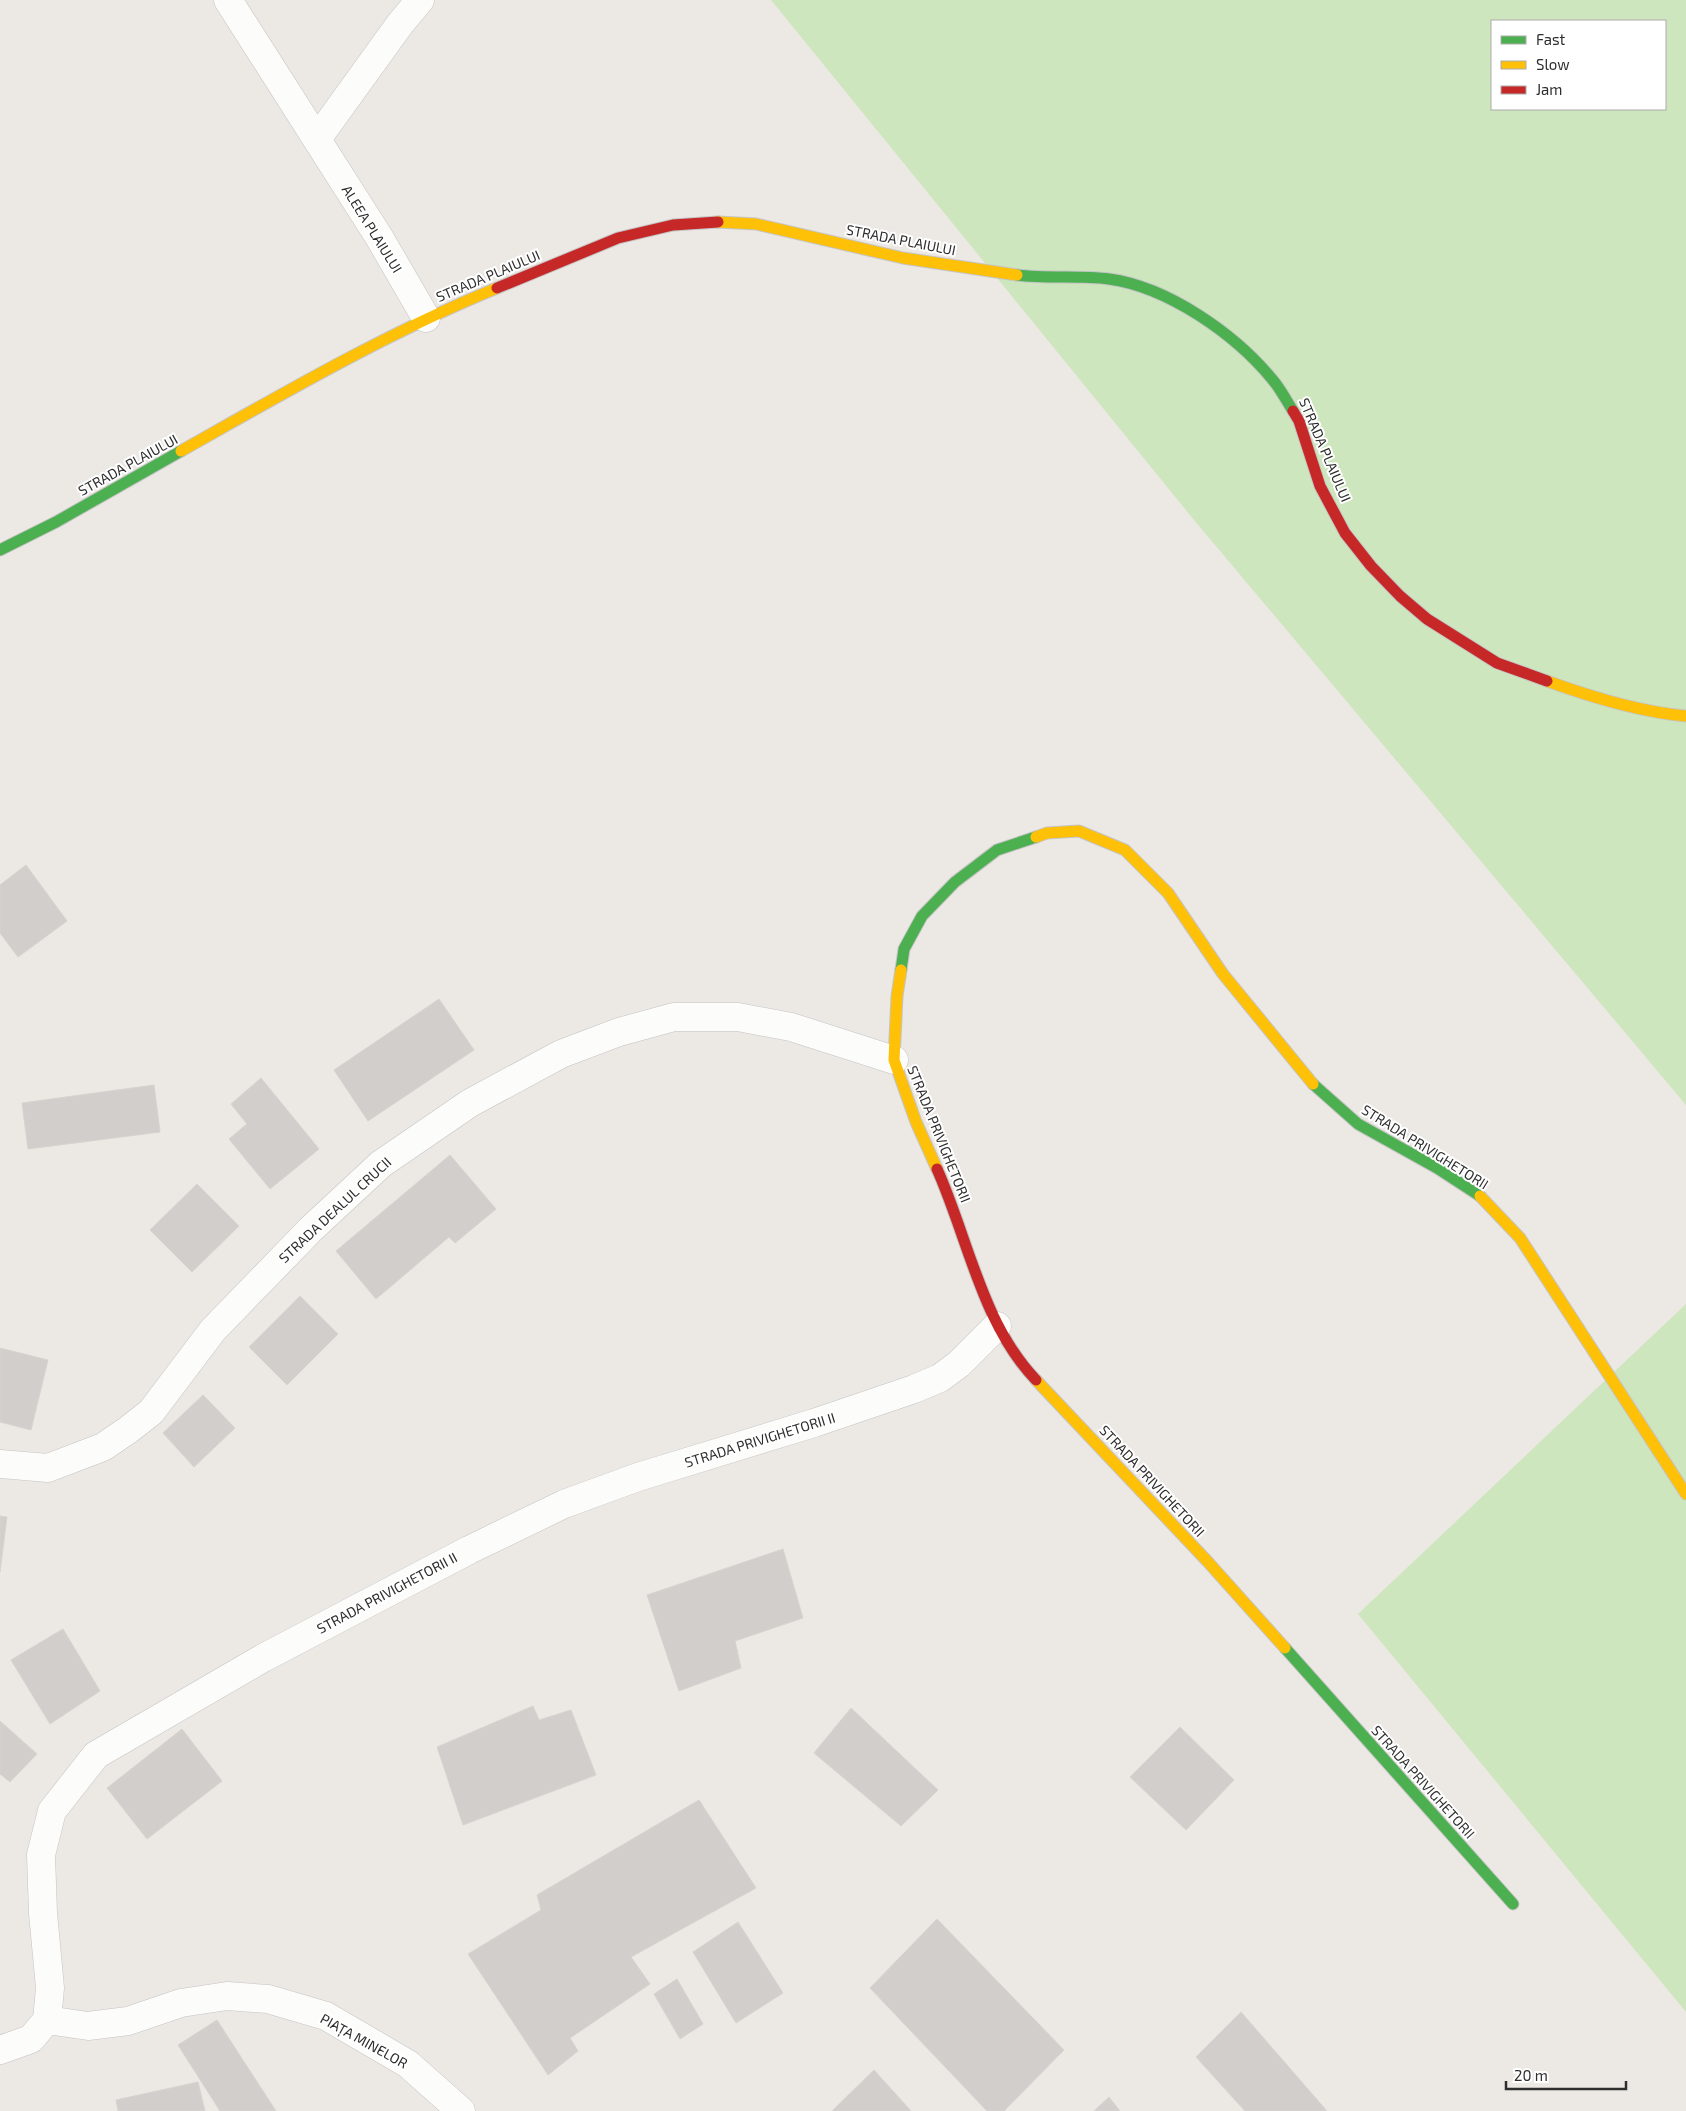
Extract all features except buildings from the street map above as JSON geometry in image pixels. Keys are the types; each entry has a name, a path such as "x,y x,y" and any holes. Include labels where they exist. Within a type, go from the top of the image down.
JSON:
{"street":[{"name":"ALEEA PLAIULUI","path":"228,0 379,237 426,318"},
{"path":"317,139 400,24 420,0"},
{"name":"STRADA PLAIULUI","path":"0,550 56,522 277,398 426,318 618,238 673,225 716,222 756,224 903,258 1039,278 1110,279 1148,290 1184,305 1223,332 1273,379 1299,421 1320,486 1345,533 1400,596 1427,619 1497,663 1583,694 1663,714 1686,716"},
{"name":"STRADA PRIVIGHETORII","path":"1513,1904 1208,1562 1026,1370 997,1326 943,1182 916,1122 894,1060 896,996 904,949 922,916 955,882 997,850 1047,833 1079,831 1125,850 1168,893 1223,974 1317,1089 1358,1124 1437,1168 1481,1197 1520,1238 1686,1494"},
{"name":"STRADA DEALUL CRUCII","path":"0,1464 48,1468 73,1460 103,1446 128,1430 151,1412 213,1330 311,1229 381,1164 470,1103 561,1054 619,1032 674,1017 738,1017 791,1027 894,1060"},
{"name":"STRADA PRIVIGHETORII II","path":"47,2020 50,1988 43,1913 41,1855 52,1811 96,1755 263,1658 469,1550 564,1504 638,1478 814,1423 914,1389 940,1378 959,1364 997,1326"},
{"name":"PIAȚA MINELOR","path":"47,2020 88,2026 128,2020 181,2003 228,1996 268,1999 326,2016 408,2064 461,2111"},
{"path":"0,2050 31,2039 47,2020"}],"green space":[{"path":"771,0 1686,0 1686,1105 1194,520"},
{"path":"1686,1304 1686,2012 1358,1614"}],"traffic: fast":[{"path":"1017,275 1109,279 1131,284 1177,302 1220,330 1257,362 1275,383 1293,411"},
{"path":"0,550 56,522 181,451"},
{"path":"901,970 904,949 922,916 955,882 997,850 1036,837"},
{"path":"1313,1084 1358,1124 1437,1168 1480,1196"},
{"path":"1285,1648 1513,1904"}],"traffic: slow":[{"path":"718,222 756,224 903,258 1017,275"},
{"path":"181,451 376,344 497,288"},
{"path":"1547,681 1615,703 1686,716"},
{"path":"1036,837 1047,833 1079,831 1125,850 1168,893 1223,974 1313,1084"},
{"path":"901,970 897,996 894,1060 916,1122 937,1169"},
{"path":"1480,1196 1520,1238 1686,1494"},
{"path":"1036,1380 1208,1562 1285,1648"}],"traffic: jam":[{"path":"497,288 618,238 673,225 718,222"},
{"path":"1293,411 1299,421 1320,486 1345,533 1371,566 1400,596 1427,619 1497,663 1547,681"},
{"path":"937,1169 989,1307 1002,1333 1018,1358 1036,1380"}]}
